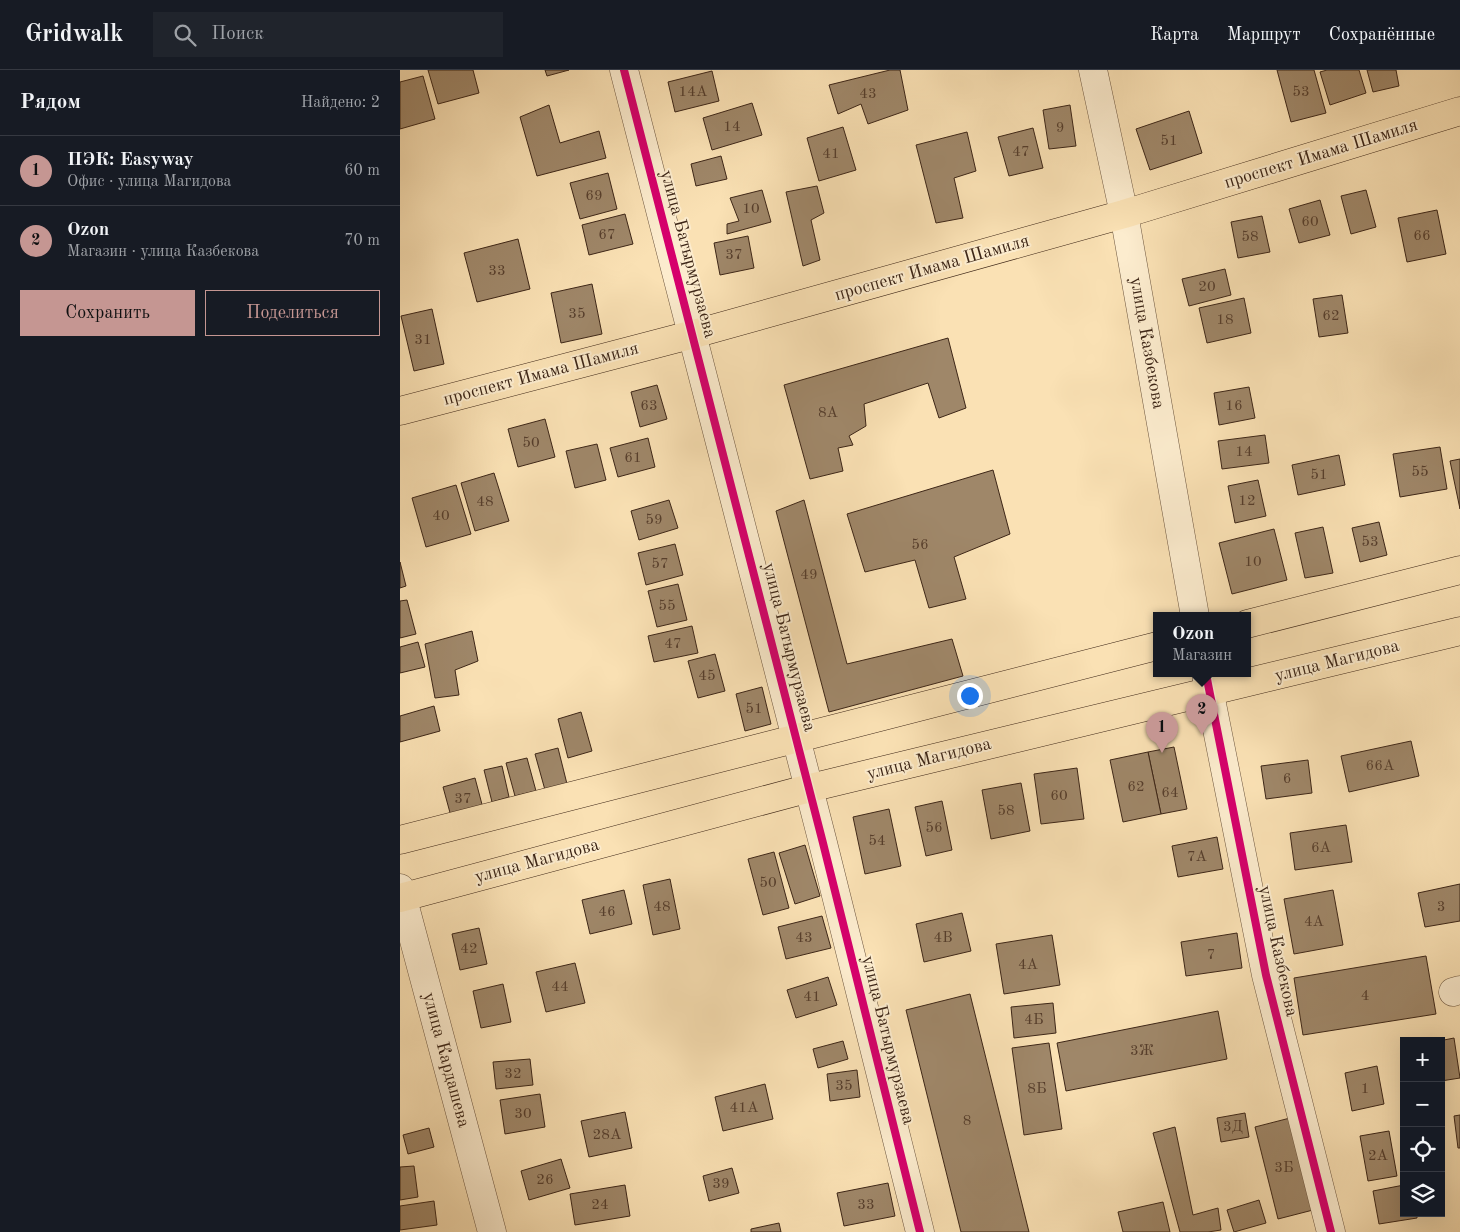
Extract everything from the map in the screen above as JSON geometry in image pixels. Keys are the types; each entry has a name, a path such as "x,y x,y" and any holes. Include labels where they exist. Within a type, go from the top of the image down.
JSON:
{"main road":[{"name":"проспект Имама Шамиля","path":"400,411 694,334 1124,214 1460,111"},
{"path":"1251,623 1460,570"},
{"name":"улица Магидова","path":"1251,674 1460,631"},
{"path":"400,840 1153,647"},
{"name":"улица Магидова","path":"401,894 1237,677"}],"street":[{"name":"улица Батырмурзаева","path":"624,70 694,334 810,788 920,1232"},
{"name":"улица Казбекова","path":"1094,70 1124,214 1194,612"},
{"name":"улица Казбекова","path":"1208,683 1266,975 1331,1232"},
{"name":"улица Кардашева","path":"401,894 492,1232"}],"building":[{"path":"428,70 473,70 479,93 438,104"},
{"path":"545,70 569,70 547,76"},
{"path":"890,70 900,70 908,110 868,124 861,104 838,114 829,85"},
{"path":"1277,70 1314,70 1326,113 1291,122"},
{"path":"1327,70 1359,70 1366,93 1330,105 1320,72"},
{"path":"1367,70 1396,70 1399,86 1373,92"},
{"path":"712,71 719,101 675,112 668,82"},
{"path":"423,76 435,119 400,129 400,82"},
{"path":"752,103 762,135 712,150 703,118"},
{"path":"549,105 560,143 599,131 606,158 537,176 520,117"},
{"path":"1070,105 1076,146 1049,149 1043,110"},
{"path":"1189,111 1202,153 1150,170 1136,129"},
{"path":"843,127 856,170 819,181 807,138"},
{"path":"1033,128 1043,168 1009,176 998,137"},
{"path":"967,132 976,171 954,178 963,218 936,223 916,145"},
{"path":"721,156 727,179 696,186 691,164"},
{"path":"608,173 617,209 580,219 570,183"},
{"path":"817,186 824,213 811,220 820,260 803,266 786,192"},
{"path":"762,190 771,222 727,234 727,224 739,221 730,198"},
{"path":"1366,190 1376,227 1351,234 1341,196"},
{"path":"1320,200 1330,235 1299,243 1289,209"},
{"path":"1437,210 1446,254 1407,262 1398,218"},
{"path":"625,214 633,244 589,255 582,225"},
{"path":"1262,216 1270,252 1238,258 1231,222"},
{"path":"748,236 754,268 720,275 714,243"},
{"path":"518,239 530,289 477,302 464,253"},
{"path":"1225,269 1231,295 1189,306 1182,279"},
{"path":"592,284 602,334 561,343 551,293"},
{"path":"1342,295 1348,333 1319,337 1313,299"},
{"path":"1244,298 1251,333 1207,343 1199,308"},
{"path":"432,309 444,364 414,371 401,316"},
{"path":"948,338 966,408 939,418 928,383 864,404 866,426 849,436 853,445 838,448 843,471 810,479 784,385"},
{"path":"657,385 667,419 640,427 631,392"},
{"path":"1249,387 1255,418 1219,425 1214,393"},
{"path":"545,419 555,457 518,467 508,429"},
{"path":"1265,435 1269,463 1222,469 1218,441"},
{"path":"648,438 655,467 618,477 610,448"},
{"path":"597,444 606,480 575,488 566,451"},
{"path":"1440,447 1447,489 1400,497 1393,454"},
{"path":"1339,455 1345,485 1298,495 1292,465"},
{"path":"1460,459 1460,509 1450,461"},
{"path":"993,470 1010,534 954,557 966,599 929,608 915,560 865,572 847,514"},
{"path":"494,473 509,521 475,531 461,483"},
{"path":"1258,480 1266,516 1235,523 1228,486"},
{"path":"456,485 471,534 426,547 412,498"},
{"path":"669,500 678,528 639,540 631,511"},
{"path":"804,500 847,664 952,639 963,676 829,712 776,511"},
{"path":"1379,522 1387,555 1360,562 1352,528"},
{"path":"1323,527 1333,573 1305,578 1295,533"},
{"path":"1274,529 1287,580 1232,594 1219,543"},
{"path":"675,544 683,575 646,585 638,553"},
{"path":"400,562 406,586 400,588"},
{"path":"678,584 687,620 657,627 648,591"},
{"path":"407,600 416,634 400,638 400,601"},
{"path":"692,626 698,653 654,662 648,636"},
{"path":"472,631 478,661 455,670 459,695 435,698 425,644"},
{"path":"418,642 425,667 400,673 400,647"},
{"path":"715,654 725,691 698,698 688,661"},
{"path":"762,687 771,724 745,731 736,694"},
{"path":"434,706 440,731 400,742 400,716"},
{"path":"581,712 592,751 568,758 558,719"},
{"path":"1411,741 1419,776 1349,792 1341,756"},
{"path":"1174,747 1187,809 1161,814 1148,752"},
{"path":"558,748 567,784 545,790 535,754"},
{"path":"1148,752 1161,814 1123,822 1110,760"},
{"path":"527,758 536,791 515,796 506,763"},
{"path":"1308,760 1312,793 1266,799 1261,766"},
{"path":"502,766 509,797 492,802 484,770"},
{"path":"1077,768 1084,819 1041,824 1034,774"},
{"path":"475,778 484,812 452,820 443,787"},
{"path":"1021,783 1030,831 991,839 982,790"},
{"path":"942,801 952,850 926,856 915,807"},
{"path":"889,809 901,866 865,874 853,817"},
{"path":"1346,825 1352,862 1295,870 1290,833"},
{"path":"1217,837 1223,869 1178,877 1172,846"},
{"path":"805,845 820,896 795,904 779,853"},
{"path":"774,852 789,908 763,915 748,859"},
{"path":"670,879 680,929 653,935 643,885"},
{"path":"1460,884 1460,921 1425,927 1418,893"},
{"path":"624,890 632,924 590,934 582,900"},
{"path":"1333,890 1343,945 1294,954 1284,899"},
{"path":"962,913 971,951 924,962 916,924"},
{"path":"822,916 831,948 786,959 778,927"},
{"path":"479,928 487,964 460,970 452,934"},
{"path":"1237,933 1242,968 1186,976 1181,942"},
{"path":"1052,935 1060,985 1004,994 996,944"},
{"path":"1426,956 1436,1014 1303,1035 1294,978"},
{"path":"575,963 585,1003 546,1012 536,972"},
{"path":"828,977 837,1005 796,1018 787,990"},
{"path":"503,984 511,1022 481,1028 473,991"},
{"path":"970,994 1029,1232 961,1232 906,1010"},
{"path":"1053,1003 1056,1033 1014,1038 1011,1007"},
{"path":"1218,1011 1227,1059 1066,1091 1057,1043"},
{"path":"1454,1038 1460,1078 1445,1080 1445,1040"},
{"path":"843,1041 848,1059 818,1068 813,1049"},
{"path":"1049,1043 1062,1129 1024,1135 1012,1048"},
{"path":"530,1059 533,1085 496,1089 493,1062"},
{"path":"1377,1066 1384,1104 1352,1111 1345,1073"},
{"path":"857,1070 860,1097 830,1101 827,1074"},
{"path":"765,1084 773,1119 723,1131 715,1097"},
{"path":"540,1094 545,1127 505,1134 500,1100"},
{"path":"625,1112 632,1148 589,1157 581,1121"},
{"path":"1245,1113 1249,1137 1221,1142 1217,1118"},
{"path":"1460,1115 1460,1148 1458,1148 1454,1116"},
{"path":"1290,1118 1313,1210 1278,1219 1255,1127"},
{"path":"1175,1127 1193,1215 1218,1208 1221,1230 1180,1232 1153,1133"},
{"path":"429,1128 434,1147 408,1154 403,1135"},
{"path":"1389,1131 1397,1176 1368,1181 1360,1136"},
{"path":"561,1159 570,1188 529,1200 521,1171"},
{"path":"414,1166 418,1197 400,1200 400,1167"},
{"path":"732,1168 739,1193 709,1201 703,1176"},
{"path":"888,1183 895,1216 844,1226 837,1193"},
{"path":"625,1185 630,1216 575,1225 570,1194"},
{"path":"1400,1186 1400,1217 1417,1218 1379,1224 1373,1191"},
{"path":"1259,1200 1266,1223 1234,1232 1227,1210"},
{"path":"434,1201 437,1225 400,1230 400,1206"},
{"path":"1163,1202 1170,1232 1123,1232 1118,1212"},
{"path":"779,1223 781,1232 751,1232 751,1229"}],"cycle path":[{"path":"624,70 774,650 920,1232"},
{"path":"1207,677 1266,975 1331,1232"}],"place":[{"name":"Ozon","path":"1202,735"},
{"name":"ПЭК: Easyway","path":"1162,753"}]}
